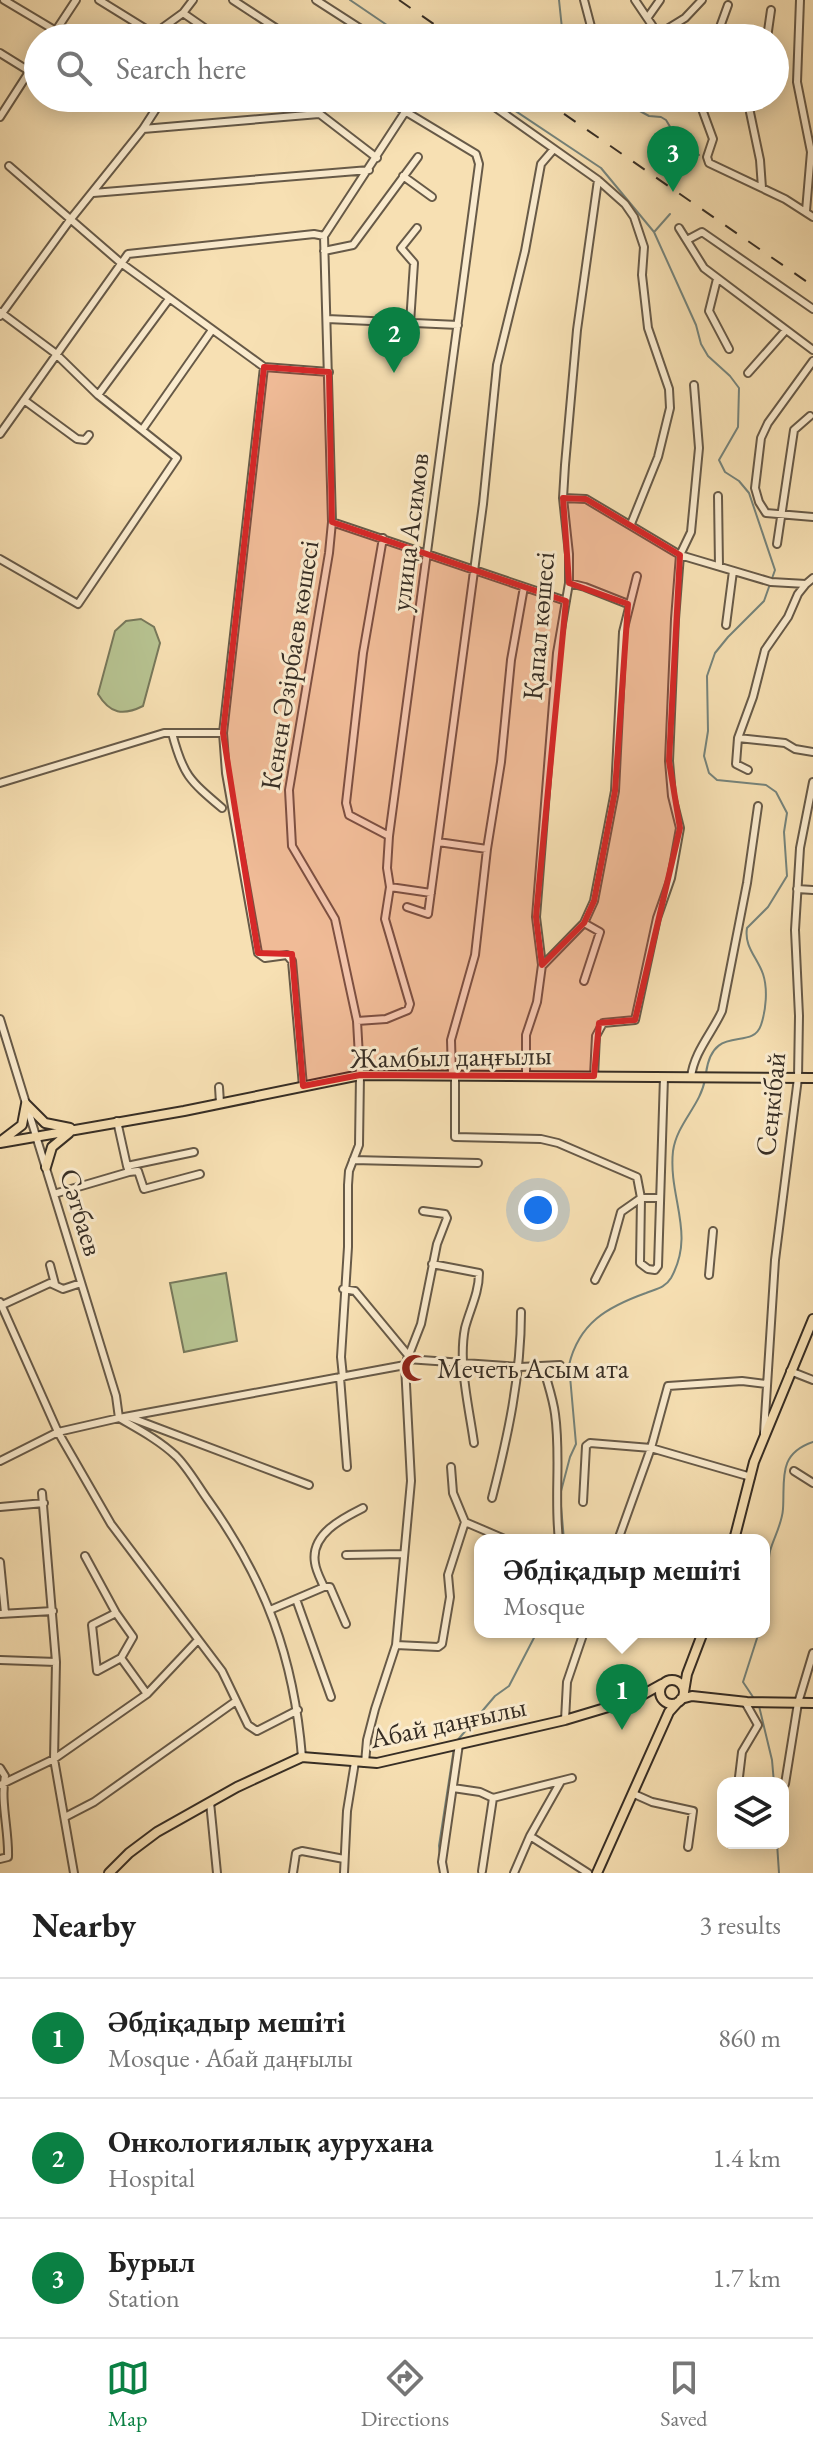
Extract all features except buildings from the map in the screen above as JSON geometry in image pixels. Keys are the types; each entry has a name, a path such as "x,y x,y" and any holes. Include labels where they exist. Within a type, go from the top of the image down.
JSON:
{"main road":[{"name":"Жамбыл даңғылы","path":"0,1142 360,1075 813,1078"},
{"path":"26,1104 45,1123 76,1129"},
{"path":"0,1142 22,1125 26,1104"},
{"path":"46,1167 52,1147 76,1129"},
{"path":"736,1534 764,1433 813,1319"},
{"path":"597,1873 681,1693 701,1638"},
{"path":"635,1699 682,1672 694,1655"},
{"path":"665,1682 681,1693 692,1696 746,1702 813,1703"},
{"path":"665,1682 659,1691 667,1718"},
{"path":"635,1699 651,1697 664,1701 681,1693"},
{"name":"Абай даңғылы","path":"302,1757 377,1763 565,1720 635,1699"},
{"path":"109,1873 157,1832 302,1757"}],"street":[{"path":"4,0 44,24"},
{"path":"61,24 76,0"},
{"path":"99,0 138,24"},
{"path":"168,24 183,13 193,0"},
{"path":"233,0 270,24"},
{"path":"316,0 353,24"},
{"path":"584,0 590,24"},
{"path":"635,0 652,24"},
{"path":"648,17 660,0"},
{"path":"677,24 702,0"},
{"path":"800,0 797,82 812,152 806,211"},
{"path":"720,24 728,5"},
{"path":"769,24 771,10"},
{"path":"183,13 198,24"},
{"path":"0,53 24,68"},
{"path":"0,117 24,79"},
{"path":"0,559 78,604 177,458 98,395 55,353 1,314 154,112"},
{"path":"316,112 377,158"},
{"path":"0,434 128,254 314,234 324,236 405,112"},
{"name":"улица Асимов","path":"357,1021 401,1015 410,1004 385,919 390,887 387,868 389,836 479,164 476,154 405,112"},
{"path":"501,112 598,180 625,204 634,217 644,247 642,275 648,328 669,389 670,408 658,457 631,524"},
{"path":"703,112 713,139 707,157 709,163 813,217"},
{"path":"750,112 760,160 762,188"},
{"path":"143,129 319,114"},
{"path":"407,907 428,914 483,504 497,365 525,251 541,164 553,150"},
{"path":"324,251 353,245 418,157"},
{"path":"9,166 121,263 264,367 329,372"},
{"path":"93,193 369,170"},
{"path":"403,176 432,197"},
{"name":"Қапал көшесі","path":"526,1076 526,1035 537,1002 542,965 536,917 557,653 569,583 563,498 577,330 598,180"},
{"path":"410,323 414,263 401,248 417,228"},
{"path":"679,228 704,268 813,350"},
{"path":"687,240 702,232 813,309"},
{"name":"Кенен Әзірбаев көшесі","path":"324,236 332,522 289,790 292,846 335,919 357,1021 359,1145 348,1185 348,1247 341,1357 347,1467"},
{"path":"717,279 709,311 729,349"},
{"path":"98,395 169,299"},
{"path":"327,319 458,325"},
{"path":"142,430 212,330"},
{"path":"748,373 786,330"},
{"path":"813,361 768,423 761,438 755,488 766,513 813,517"},
{"path":"264,367 223,733 226,773 258,953 265,958 287,955 292,961 303,1086"},
{"path":"594,1076 596,1036 603,1023 635,1020 657,918 671,878 680,828 672,796 669,761 680,555 691,532 699,448 694,385"},
{"path":"24,400 77,439 85,440 89,435"},
{"path":"777,544 794,430 810,416"},
{"path":"718,496 719,566"},
{"path":"563,498 586,499 680,555 771,582 806,584"},
{"path":"332,522 566,601"},
{"path":"383,538 363,653 346,803 349,815 389,836"},
{"path":"726,625 733,571"},
{"path":"542,965 584,923 594,901 615,791 623,632 637,576"},
{"path":"748,770 736,764 738,738 765,650 788,617 798,594 813,578"},
{"path":"569,583 628,604"},
{"path":"524,587 511,660 501,762 475,955 451,1040 455,1137 525,1138 558,1143 637,1177 641,1198 640,1263 655,1270 658,1266 664,1077"},
{"path":"0,783 172,733 223,733"},
{"path":"172,733 182,768 191,781 222,808"},
{"path":"738,738 785,743 795,749 813,752"},
{"name":"Сеңкібай","path":"764,1433 775,1260 798,1078 795,930 800,848 813,782"},
{"path":"691,1077 701,1047 722,1011 747,883 758,806"},
{"path":"438,842 487,849"},
{"path":"390,887 431,893"},
{"path":"797,889 813,890"},
{"path":"584,923 600,932 584,981"},
{"name":"Сәтбаев","path":"0,1019 116,1396 119,1418"},
{"path":"219,1087 220,1103"},
{"path":"117,1121 128,1169"},
{"path":"54,1194 128,1169 194,1152"},
{"path":"353,1160 478,1163"},
{"path":"128,1169 138,1171 147,1190 200,1174"},
{"path":"595,1280 611,1248 621,1212 641,1198 660,1198"},
{"path":"344,1873 347,1811 396,1645 411,1481 407,1360 427,1303 432,1264 447,1215 423,1211"},
{"path":"709,1275 713,1231"},
{"path":"432,1264 479,1273 476,1300 465,1329 464,1362 474,1443"},
{"path":"50,1265 55,1284"},
{"path":"81,1283 63,1289 50,1283 0,1304 58,1432 111,1524 222,1671 248,1725 257,1731 298,1710"},
{"path":"343,1289 355,1291 407,1360"},
{"path":"492,1498 508,1438 520,1367 521,1312"},
{"path":"0,1461 58,1432 342,1377 407,1360 520,1367 560,1365"},
{"path":"543,1366 556,1417 558,1534"},
{"path":"790,1371 813,1380"},
{"path":"620,1534 651,1448 668,1386 742,1381 766,1384"},
{"path":"129,1417 309,1485"},
{"path":"119,1418 177,1457 238,1542 270,1610 287,1663 298,1710 302,1757"},
{"path":"583,1502 588,1444 651,1448 751,1477"},
{"path":"396,1645 438,1647 442,1644 450,1597 448,1575 465,1522 453,1493 451,1467"},
{"path":"794,1471 813,1483"},
{"path":"42,1493 56,1662 54,1759 74,1873"},
{"path":"0,1507 44,1503"},
{"path":"324,1587 315,1564 314,1551 335,1522 363,1508"},
{"path":"465,1522 493,1534"},
{"path":"346,1555 404,1554"},
{"path":"85,1556 133,1637 121,1658 97,1671 92,1625 116,1613"},
{"path":"0,1562 2,1614 53,1611"},
{"path":"270,1610 330,1587 346,1624"},
{"path":"296,1599 331,1697"},
{"path":"565,1720 567,1682 582,1638"},
{"path":"2,1785 54,1759 147,1694 197,1641"},
{"path":"786,1777 798,1703 813,1653"},
{"path":"121,1658 147,1694"},
{"path":"0,1660 56,1662"},
{"path":"65,1817 94,1802 236,1701"},
{"path":"739,1777 742,1752 758,1725 746,1702"},
{"path":"444,1873 442,1862 459,1744"},
{"path":"0,1768 5,1776 2,1785 9,1833 8,1857 0,1859"},
{"path":"453,1788 480,1792 493,1798 572,1778"},
{"path":"514,1873 530,1836 560,1783"},
{"path":"634,1794 652,1802 693,1811 688,1847"},
{"path":"482,1871 493,1798"},
{"path":"210,1802 217,1873"},
{"path":"530,1836 588,1873"},
{"path":"293,1873 296,1853 302,1851 344,1859"}],"highlighted area":[{"path":"264,367 329,372 332,522 566,601 536,917 542,965 584,923 594,901 615,791 628,604 569,583 563,498 586,499 680,555 669,761 680,828 635,1020 599,1023 594,1076 360,1075 303,1086 292,954 258,953 223,733"}],"green space":[{"path":"141,619 154,627 160,643 143,706 118,711 107,706 98,694 115,631 126,621"},
{"path":"226,1273 237,1341 184,1352 170,1283"}],"waterway":[{"path":"350,0 385,24"},
{"path":"559,0 562,24"},
{"path":"517,112 601,168 654,232 696,325 701,344 708,356 739,388 738,427 719,460 725,472 739,481 749,493 775,570 764,601 715,653 707,676 708,731 704,756 709,773 717,780 766,785 776,792 787,813 784,832 787,876 768,907 747,928 749,946 766,986 761,1025 750,1037 716,1048 706,1073"},
{"path":"642,112 666,120 672,130 699,155"},
{"path":"655,231 670,214"},
{"path":"563,1534 560,1495 576,1444 569,1365 580,1338 597,1318 619,1304 663,1286 671,1278 681,1246 673,1151 705,1079"},
{"path":"770,1551 780,1525 788,1461 793,1453 813,1442"},
{"path":"456,1742 495,1696 509,1686 534,1638"},
{"path":"753,1697 743,1682 757,1638"},
{"path":"759,1706 773,1777"},
{"path":"440,1856 454,1748"},
{"path":"777,1849 779,1873"}],"railway":[{"path":"399,0 434,24"},
{"path":"561,112 813,286"}],"place":[{"name":"Бурыл","path":"673,192"},
{"name":"Онкологиялық аурухана","path":"394,373"},
{"name":"Мечеть Асым ата","path":"415,1368"},
{"name":"Әбдіқадыр мешіті","path":"622,1730"}]}
